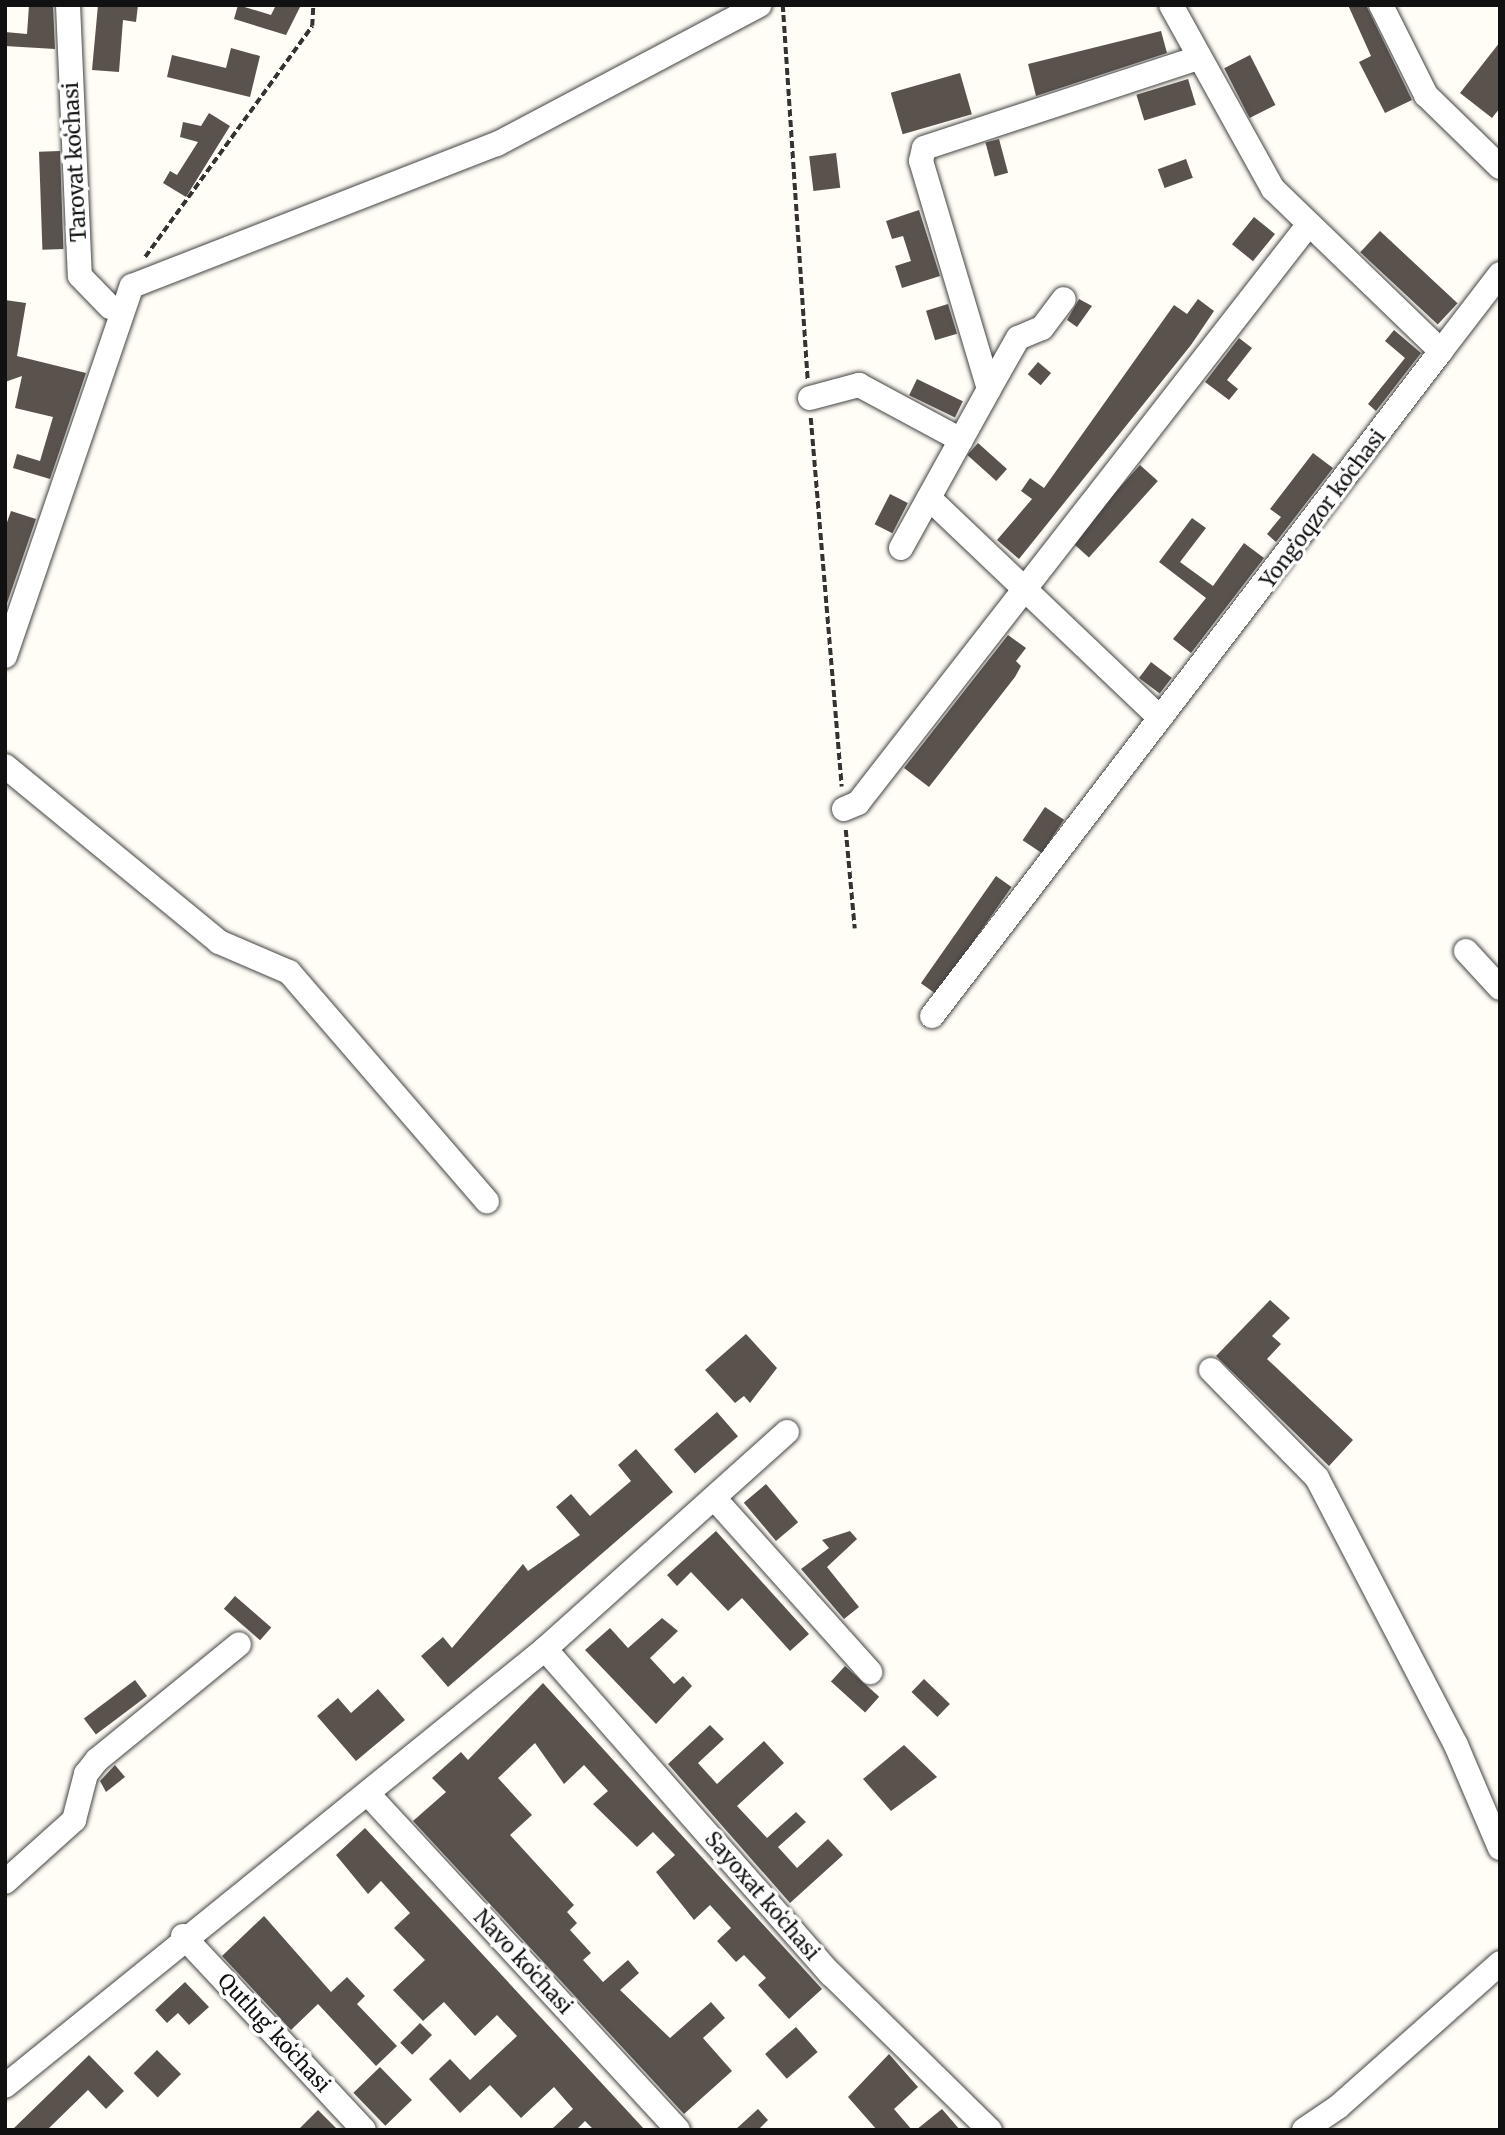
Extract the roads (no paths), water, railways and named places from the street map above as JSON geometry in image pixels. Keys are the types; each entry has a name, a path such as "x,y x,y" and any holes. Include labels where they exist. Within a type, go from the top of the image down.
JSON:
{"street":[{"name":"Tarovat koʻchasi","path":"68,5 80,276 110,307"},
{"path":"5,656 132,286 497,144 760,5"},
{"path":"1171,5 1273,189 1441,351"},
{"path":"1381,5 1426,95 1500,167"},
{"path":"989,389 921,160 924,148 1198,58"},
{"path":"844,809 858,803 1021,586 1309,224"},
{"name":"Yongʻoqzor koʻchasi","path":"932,1017 1500,274"},
{"path":"901,548 1018,338 1042,328 1064,299"},
{"path":"810,398 859,385 961,440"},
{"path":"929,498 1160,718"},
{"path":"5,766 219,942 289,972 487,1201"},
{"path":"1466,951 1500,988"},
{"path":"1211,1370 1317,1478 1456,1745 1500,1848"},
{"path":"5,2086 183,1936 368,1794 545,1649 787,1432"},
{"path":"714,1499 870,1672"},
{"path":"5,1882 75,1820 86,1774 97,1760 239,1644"},
{"name":"Sayoxat koʻchasi","path":"545,1649 831,1974 984,2128"},
{"name":"Navo koʻchasi","path":"368,1794 678,2130"},
{"name":"Qutlugʻ koʻchasi","path":"183,1936 362,2129"},
{"path":"1304,2130 1338,2107 1500,1963"}]}
